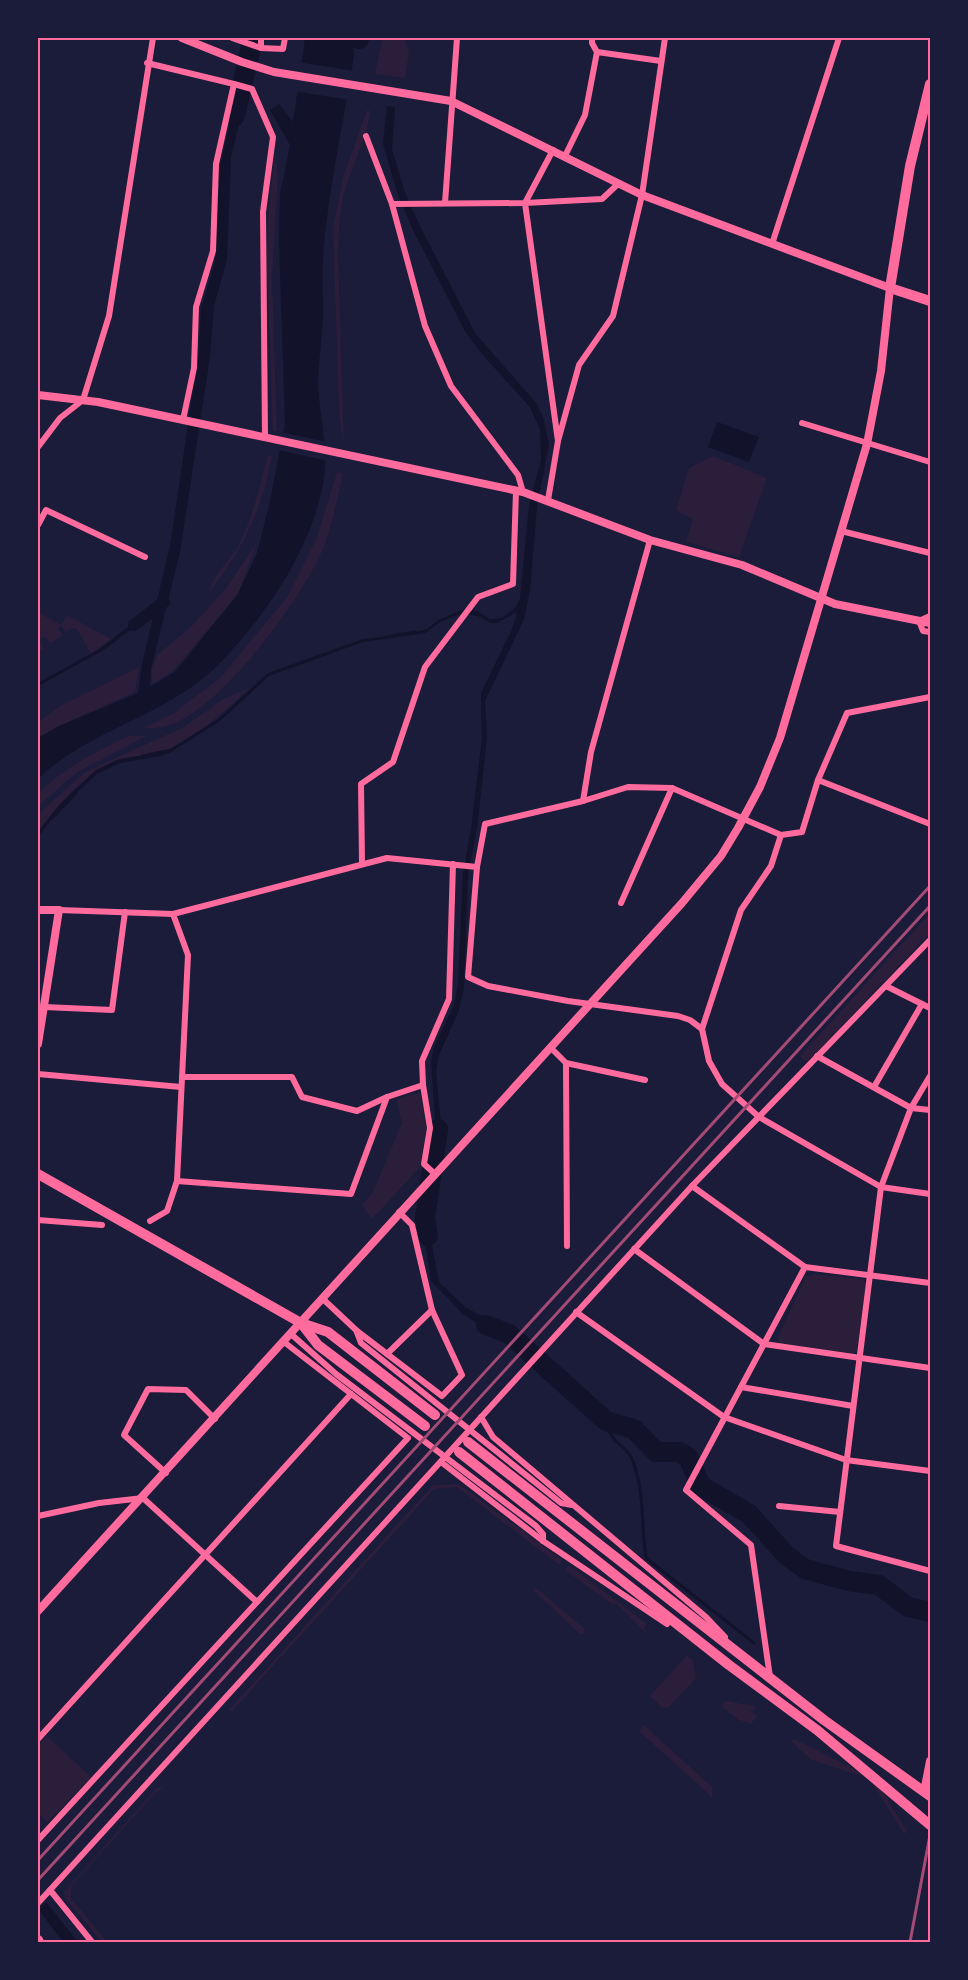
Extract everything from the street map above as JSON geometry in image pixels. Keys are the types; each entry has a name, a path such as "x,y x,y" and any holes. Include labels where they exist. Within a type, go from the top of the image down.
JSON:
{"main road":[{"path":"930,84 927,107 908,177 890,288 930,301"},
{"path":"38,1174 301,1323 328,1332 435,1415"},
{"path":"301,1323 318,1345 424,1426"},
{"path":"468,1442 770,1677 927,1794"},
{"path":"459,1452 729,1665 817,1730 930,1825"}],"street":[{"path":"38,447 60,418 83,400 109,316 147,63 153,38"},
{"path":"232,38 245,40 261,48 283,49 285,38"},
{"path":"261,38 261,48"},
{"path":"445,203 457,38"},
{"path":"565,156 585,115 597,52 592,38"},
{"path":"548,500 558,441 579,364 613,316 642,195 665,38"},
{"path":"772,244 839,38"},
{"path":"38,1611 166,1473 399,1212 707,875 744,818 780,738 867,444 881,371 890,288 642,195 451,101 286,75 242,62 188,39"},
{"path":"597,52 661,61"},
{"path":"147,63 252,89 273,137 263,212 268,438"},
{"path":"185,420 194,368 196,307 213,251 216,164 234,84"},
{"path":"362,863 361,784 393,762 425,667 478,597 513,584 519,491 518,475 451,386 425,326 392,204 366,136"},
{"path":"553,150 525,203 558,441"},
{"path":"392,204 525,203 602,199 618,184"},
{"path":"38,395 83,400 201,423 519,491 650,540 742,565 821,600 849,608 930,623"},
{"path":"802,423 930,462"},
{"path":"38,525 45,510 145,557"},
{"path":"841,531 930,553"},
{"path":"583,801 591,752 650,540"},
{"path":"919,621 930,616"},
{"path":"919,621 923,631 930,632"},
{"path":"702,1029 690,1020 678,1016 574,1002 488,986 468,977 477,867 485,824 583,801 628,787 672,788 781,835 802,832 818,780 848,713 930,697"},
{"path":"818,780 930,824"},
{"path":"621,903 672,788"},
{"path":"781,835 771,866 741,910 702,1029 715,1074 731,1094 759,1117 881,1187 930,1194"},
{"path":"38,910 173,914 387,858 477,867"},
{"path":"435,1174 424,1164 430,1128 423,1085 422,1061 449,999 453,864"},
{"path":"38,1044 59,910"},
{"path":"44,1007 112,1010 125,912"},
{"path":"150,1221 167,1210 177,1181 188,956 173,914"},
{"path":"38,1903 692,1186 930,940"},
{"path":"885,986 930,1008"},
{"path":"874,1087 922,1004"},
{"path":"550,1047 566,1063 645,1080"},
{"path":"817,1056 911,1108 930,1110"},
{"path":"566,1063 567,1246"},
{"path":"38,1074 182,1087"},
{"path":"930,1076 911,1108 881,1187 836,1546 930,1571"},
{"path":"182,1077 292,1077 302,1097 357,1111 387,1097 423,1085"},
{"path":"177,1181 351,1194 387,1097"},
{"path":"692,1186 805,1267 930,1283"},
{"path":"323,1299 356,1330 442,1396 462,1375 432,1310 412,1225 399,1212"},
{"path":"38,1220 102,1225"},
{"path":"634,1249 764,1344 930,1368"},
{"path":"770,1677 751,1545 686,1490 805,1267"},
{"path":"387,1354 432,1310"},
{"path":"576,1312 724,1417 846,1460 930,1471"},
{"path":"356,1330 361,1343 468,1430 561,1503 574,1506"},
{"path":"291,1334 336,1374 536,1526 543,1534 543,1541"},
{"path":"38,1840 408,1438 284,1342"},
{"path":"741,1387 853,1406"},
{"path":"166,1473 124,1435 148,1389 186,1390 215,1419"},
{"path":"38,1739 351,1394"},
{"path":"481,1417 493,1437 706,1617 739,1653"},
{"path":"441,1462 543,1541 667,1624 558,1529"},
{"path":"38,1516 99,1503 143,1498 257,1602"},
{"path":"779,1506 840,1512"},
{"path":"927,1794 930,1761"},
{"path":"50,1890 92,1942"}],"shaded area":[{"path":"305,38 352,38 354,55 325,232 323,316 318,379 325,467 318,505 309,530 286,578 271,601 238,644 220,663 200,681 177,696 81,747 38,779 38,738 57,727 138,693 142,664 170,546 199,351 201,309 215,261 220,166 237,90 247,92 231,157 227,259 214,306 210,357 180,552 151,669 150,687 175,672 238,594 257,553 285,424 279,241 280,195 290,145 270,110 279,104 293,122"},
{"path":"382,38 404,38 409,52 405,78 375,74"},
{"path":"387,106 395,107 392,149 406,196 420,226 475,333 536,403 543,417 549,445 537,505 530,591 524,619 485,701 487,738 477,828 468,875 464,988 458,1013 438,1057 436,1072 442,1134 440,1148 432,1157 436,1134 431,1062 434,1047 454,1005 458,984 463,873 482,738 481,693 513,627 517,612 497,623 491,623 478,616 460,614 440,622 425,633 363,642 269,676 220,721 171,752 161,756 120,763 97,774 62,806 38,837 38,832 60,804 96,770 119,759 160,753 170,749 218,719 268,673 363,639 408,634 427,629 440,619 462,610 477,611 490,619 502,618 515,608 520,599 529,505 541,460 540,429 530,407 466,333 413,230 398,195 383,144"},
{"path":"367,110 370,111 367,129 343,195 340,218 338,251 344,446 339,413 333,227 344,174"},
{"path":"275,154 278,176 272,279 277,431 273,431 267,270 268,216"},
{"path":"717,422 759,437 749,462 708,447"},
{"path":"272,455 263,493 250,527 233,559 210,591 215,578 240,543 259,490 267,457"},
{"path":"713,456 767,478 739,557 686,542 693,519 676,510 689,468"},
{"path":"337,472 344,473 331,526 320,556 294,601 275,627 232,679 209,701 187,717 166,726 144,728 174,713 221,677 287,597 317,537"},
{"path":"257,542 238,594 174,670 152,684 152,668 158,654 191,627 226,588"},
{"path":"38,612 61,625 67,615 111,639 91,654 77,629 72,628 66,632 61,626 58,628 63,636 50,643 46,637 39,639 44,649 38,652"},
{"path":"145,614 147,617 104,650 38,686 38,683 99,649"},
{"path":"139,667 135,692 57,727 38,739 38,723 60,706"},
{"path":"248,689 209,724 176,746 155,753 121,759 96,771 75,789 38,831 38,814 85,772 184,727 223,699"},
{"path":"128,736 147,736 76,773 38,806 38,793 58,776 92,754"},
{"path":"930,913 930,933 810,1059 804,1061 800,1056"},
{"path":"420,1093 426,1128 420,1167 372,1219 362,1205 373,1192 402,1123 396,1099"},
{"path":"432,1204 428,1225 439,1282 465,1307 511,1332 505,1339 464,1315 431,1281 421,1216"},
{"path":"815,1274 863,1279 867,1286 857,1351 852,1354 779,1343 778,1337 806,1277"},
{"path":"459,1484 562,1560 559,1565 457,1487 434,1489 232,1711 229,1710 433,1485"},
{"path":"569,1565 647,1624 644,1628 649,1636 616,1603 613,1605 565,1570"},
{"path":"536,1588 585,1629 584,1633 580,1634 534,1591"},
{"path":"687,1655 693,1660 696,1678 669,1707 663,1708 650,1696"},
{"path":"726,1701 754,1706 757,1709 750,1710 757,1716 751,1724 739,1720 721,1706"},
{"path":"644,1725 712,1787 712,1797 639,1731"},
{"path":"47,1736 91,1777 48,1822 39,1814 38,1746"},
{"path":"794,1739 875,1779 907,1831 904,1834 870,1779 812,1760 792,1742"},
{"path":"157,1788 164,1788 156,1792 71,1886 71,1898 107,1942 102,1942 65,1898 64,1892"},
{"path":"46,1902 78,1942 63,1942 39,1910"}],"pier":[{"path":"298,62 355,71 350,100 293,91"},
{"path":"281,432 327,442 327,461 278,450"}],"waterway":[{"path":"235,116 253,38"},
{"path":"134,625 164,602"},
{"path":"386,637 415,632"},
{"path":"143,756 166,751"},
{"path":"52,818 76,793"},
{"path":"428,1236 425,1218 438,1129"},
{"path":"486,1325 509,1334 606,1421 634,1429 656,1452 679,1452 688,1457 701,1486 749,1514 786,1555 805,1569 849,1581 879,1585 908,1607 930,1612"},
{"path":"606,1421 612,1436 629,1454 636,1471 641,1496 646,1558 754,1643"}],"railway":[{"path":"38,1860 930,886"},
{"path":"38,1880 930,906"},
{"path":"910,1942 930,1835"}]}
